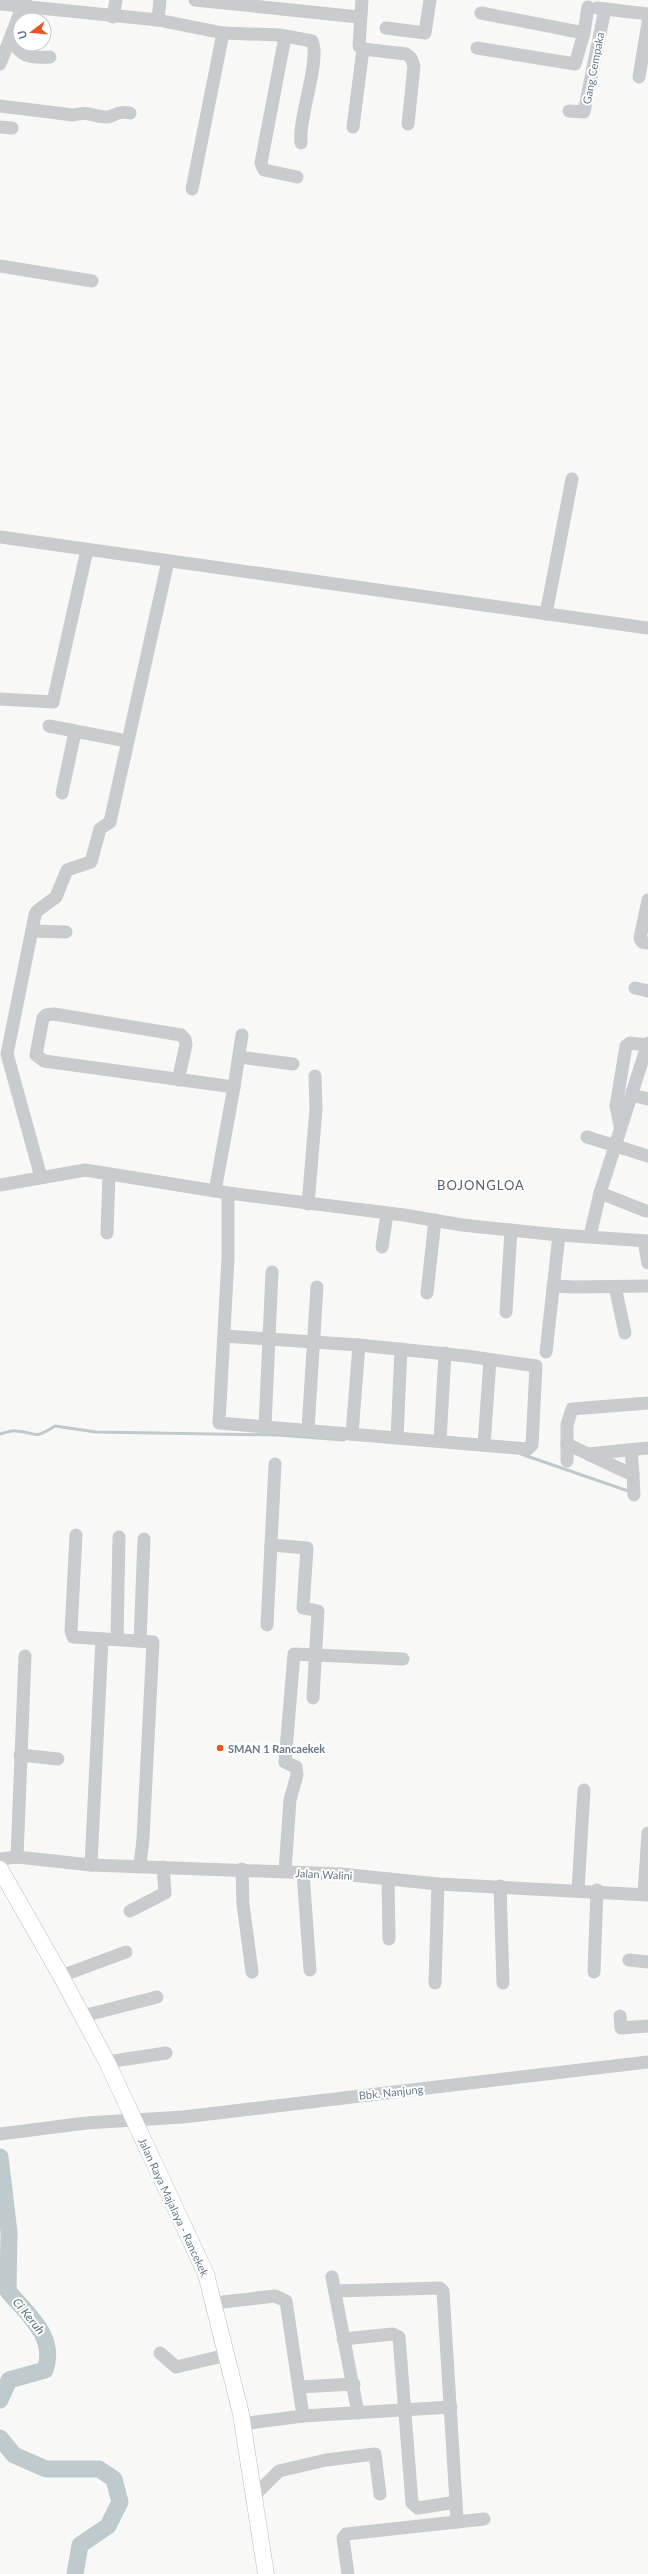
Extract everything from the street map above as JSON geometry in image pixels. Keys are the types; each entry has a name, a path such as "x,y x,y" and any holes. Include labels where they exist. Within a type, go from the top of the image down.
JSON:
{"main road":[{"name":"Jalan Raya Majalaya - Rancekek","path":"0,1869 61,1976 107,2062 206,2274 227,2355 242,2424 266,2574"}],"street":[{"path":"113,17 116,0"},
{"path":"158,20 160,0"},
{"path":"199,0 244,3 359,17"},
{"path":"362,0 357,42 363,49 406,54 411,58 414,66 408,124"},
{"path":"386,28 425,33 430,0"},
{"path":"0,64 24,3"},
{"path":"0,4 24,3 113,17 158,20 223,33 285,36 312,41 314,47 301,143"},
{"path":"477,48 572,64 577,63 583,39 588,3 605,9 648,14"},
{"name":"Gang Cempaka","path":"569,111 584,112 605,9"},
{"path":"481,13 583,39"},
{"path":"639,77 648,23"},
{"path":"192,189 223,33"},
{"path":"285,36 261,163 264,170 297,177"},
{"path":"10,39 19,52 30,58 50,57"},
{"path":"353,127 363,49"},
{"path":"0,106 73,116 84,112 107,117 120,111 130,113"},
{"path":"0,266 92,281"},
{"path":"546,614 572,479"},
{"path":"0,537 168,562 648,628"},
{"path":"0,699 53,702 87,550"},
{"path":"41,1177 7,1054 36,913 56,897 66,870 91,862 100,829 110,822 168,562"},
{"path":"49,726 127,741"},
{"path":"62,793 75,732"},
{"path":"648,900 640,938 642,942 648,943"},
{"path":"33,931 66,932"},
{"path":"635,988 648,991"},
{"path":"178,1080 186,1045 185,1039 181,1035 54,1014 46,1015 43,1018 37,1049 39,1058 178,1080 234,1087"},
{"path":"224,1336 270,1337 402,1349 536,1366 531,1448 397,1438 308,1429 222,1425 218,1420 224,1336 222,1192 234,1087 242,1034"},
{"path":"590,1236 614,1144 632,1095 648,1044 630,1043 626,1046 616,1106 620,1126"},
{"path":"239,1057 293,1064"},
{"path":"308,1204 316,1109 316,1076"},
{"path":"632,1095 648,1099"},
{"path":"588,1137 648,1156"},
{"path":"0,1185 85,1170 222,1192 511,1230 646,1241 648,1263"},
{"path":"107,1233 109,1175"},
{"path":"600,1193 646,1211"},
{"path":"382,1247 387,1214"},
{"path":"427,1293 435,1220"},
{"path":"506,1312 511,1230"},
{"path":"546,1352 559,1235"},
{"path":"265,1426 272,1272"},
{"path":"553,1286 648,1286"},
{"path":"308,1429 316,1287"},
{"path":"615,1287 625,1333"},
{"path":"352,1434 359,1345"},
{"path":"397,1438 402,1349"},
{"path":"440,1441 445,1354"},
{"path":"484,1445 490,1360"},
{"path":"567,1461 567,1425 572,1409 648,1403"},
{"path":"567,1444 633,1475"},
{"path":"588,1454 648,1448"},
{"path":"631,1450 634,1495"},
{"path":"266,1625 275,1464"},
{"path":"76,1535 71,1634 73,1637 140,1641 153,1644 143,1839 140,1865"},
{"path":"117,1639 119,1537"},
{"path":"140,1641 144,1539"},
{"path":"271,1544 307,1548 303,1608 318,1611 317,1655 313,1698"},
{"path":"91,1865 102,1639"},
{"path":"285,1871 290,1800 297,1775 296,1767 285,1762 294,1654 403,1660"},
{"path":"16,1857 25,1656"},
{"path":"20,1755 58,1759"},
{"path":"578,1890 584,1790"},
{"path":"646,1894 648,1833"},
{"name":"Jalan Walini","path":"0,1859 16,1857 91,1865 140,1865 341,1874 438,1884 598,1890 646,1894"},
{"path":"130,1911 165,1893 163,1867"},
{"path":"242,1870 243,1904 252,1972"},
{"path":"303,1873 310,1970"},
{"path":"388,1879 389,1940"},
{"path":"435,1983 438,1884"},
{"path":"500,1886 503,1983"},
{"path":"594,1972 598,1890"},
{"path":"61,1976 126,1952"},
{"path":"629,1960 648,1962"},
{"path":"83,2016 157,1996"},
{"path":"620,2016 623,2029 648,2026"},
{"path":"107,2062 166,2053"},
{"name":"Bbk. Nanjung","path":"1,2134 86,2123 134,2122 648,2062"},
{"path":"332,2277 343,2339 354,2384 358,2413"},
{"path":"335,2291 442,2289 452,2408 457,2522"},
{"path":"214,2303 275,2296 281,2297 286,2301 300,2387 303,2416"},
{"path":"343,2339 397,2334 412,2503 418,2508 456,2502"},
{"path":"160,2353 176,2367 227,2355"},
{"path":"300,2387 354,2384"},
{"path":"242,2424 303,2416 452,2408"},
{"path":"254,2496 279,2471 326,2460 375,2454 380,2494"},
{"path":"348,2574 343,2538 346,2534 484,2519"}],"waterway":[{"path":"0,1434 10,1431 38,1434 48,1431 55,1426 96,1432 278,1435 344,1440"},
{"path":"521,1454 631,1492"},
{"name":"Ci Keruh","path":"0,2157 9,2232 8,2291 31,2317 44,2337 48,2358 45,2370 9,2380 0,2400"},
{"name":"Ci Keruh","path":"0,2438 14,2455 46,2469 99,2469 114,2479 120,2502 108,2526 80,2545 75,2574"}],"place":[{"name":"SMAN 1 Rancaekek","path":"220,1748"}],"district":[{"name":"BOJONGLOA","path":"481,1185"}]}
